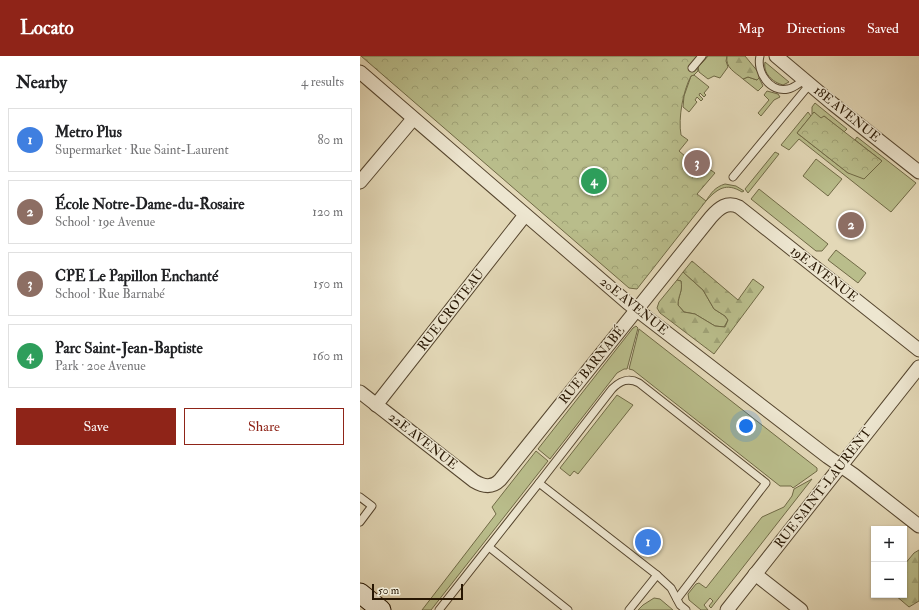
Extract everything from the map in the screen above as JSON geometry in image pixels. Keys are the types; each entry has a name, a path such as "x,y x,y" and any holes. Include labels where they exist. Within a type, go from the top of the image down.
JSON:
{"main road":[{"path":"360,593 381,610"}],"street":[{"name":"18E AVENUE","path":"776,56 919,172"},
{"name":"20E AVENUE","path":"360,72 525,216 637,310 919,526"},
{"path":"360,182 413,119"},
{"name":"RUE BARNABÉ","path":"487,487 500,480 711,217 718,209 726,205"},
{"name":"19E AVENUE","path":"726,205 735,205 739,207 919,350"},
{"name":"RUE CROTEAU","path":"376,405 525,216"},
{"name":"RUE SAINT-LAURENT","path":"727,610 919,367"},
{"name":"22E AVENUE","path":"360,392 474,482 487,487"},
{"path":"755,574 801,610"}],"lane":[{"path":"692,68 702,56"},
{"path":"760,56 760,64 766,82 773,87 790,89 807,82"},
{"path":"733,177 807,82"},
{"path":"444,609 489,547 612,389 622,382 631,380 639,383 766,483 677,599"},
{"path":"539,483 656,575 671,588 680,605 686,610"},
{"path":"360,497 372,506 360,522"},
{"path":"489,547 568,610"},
{"path":"629,610 656,575"}],"green space":[{"path":"361,56 708,56 698,67 698,71 691,76 688,82 682,105 680,128 681,135 688,140 679,151 692,162 695,159 715,173 697,194 706,201 637,289 629,288"},
{"path":"708,56 727,56 726,61 728,67 720,78 714,76 708,79 699,72 698,67"},
{"path":"727,56 745,56 759,73 759,78 757,80 748,77 743,79 729,67"},
{"path":"765,62 789,82 783,85 775,82 765,70"},
{"path":"694,75 709,87 704,93 706,95 704,97 700,93 699,95 703,99 701,101 697,97 695,100 697,102 689,112 683,107 684,96 691,76"},
{"path":"748,77 757,80 759,78 763,86 758,91 743,79"},
{"path":"767,91 778,94 780,97 774,100 761,116 758,113 769,100 764,95"},
{"path":"815,103 847,129 844,132 824,116 821,119 814,112 812,114 812,107"},
{"path":"808,112 811,116 797,133 848,173 882,161 855,140 857,137 916,183 891,212 799,139 789,150 781,145"},
{"path":"814,112 821,118 824,116 882,161 864,179 848,173 797,133"},
{"path":"775,152 779,154 748,193 745,189"},
{"path":"816,159 842,179 828,196 803,176"},
{"path":"725,184 736,186 744,191 742,192 726,187 722,188 706,201 714,191"},
{"path":"759,189 828,244 822,251 816,251 751,199"},
{"path":"836,250 866,273 858,283 828,260"},
{"path":"692,261 738,300 753,279 764,287 714,354 660,313 657,308 659,302 677,280 681,281 678,305 684,312 695,314 715,326 725,327 728,320 725,316 714,309 703,290 683,272"},
{"path":"683,272 703,290 714,309 725,316 728,320 724,327 715,326 695,314 684,312 678,305 681,291 681,281 677,280"},
{"path":"636,326 638,328 627,369 617,373 550,459 538,449"},
{"path":"639,329 817,468 817,471 793,488 791,486 780,486 633,370 629,369"},
{"path":"617,395 633,405 578,474 574,471 570,476 560,468"},
{"path":"536,451 548,461 431,610 422,610 496,514 492,507"},
{"path":"812,479 711,608 709,606 713,601 710,598 704,605 708,610 701,610 689,600 688,594 696,584 699,583 706,588 762,517 784,507 792,496 794,489"},
{"path":"919,550 919,601 909,607 898,598 907,598 907,561 914,553"},
{"path":"654,598 660,599 673,610 638,610"}],"place":[{"name":"CPE Le Papillon Enchanté","path":"697,163"},
{"name":"Parc Saint-Jean-Baptiste","path":"594,181"},
{"name":"École Notre-Dame-du-Rosaire","path":"851,225"},
{"name":"Metro Plus","path":"648,542"}]}
